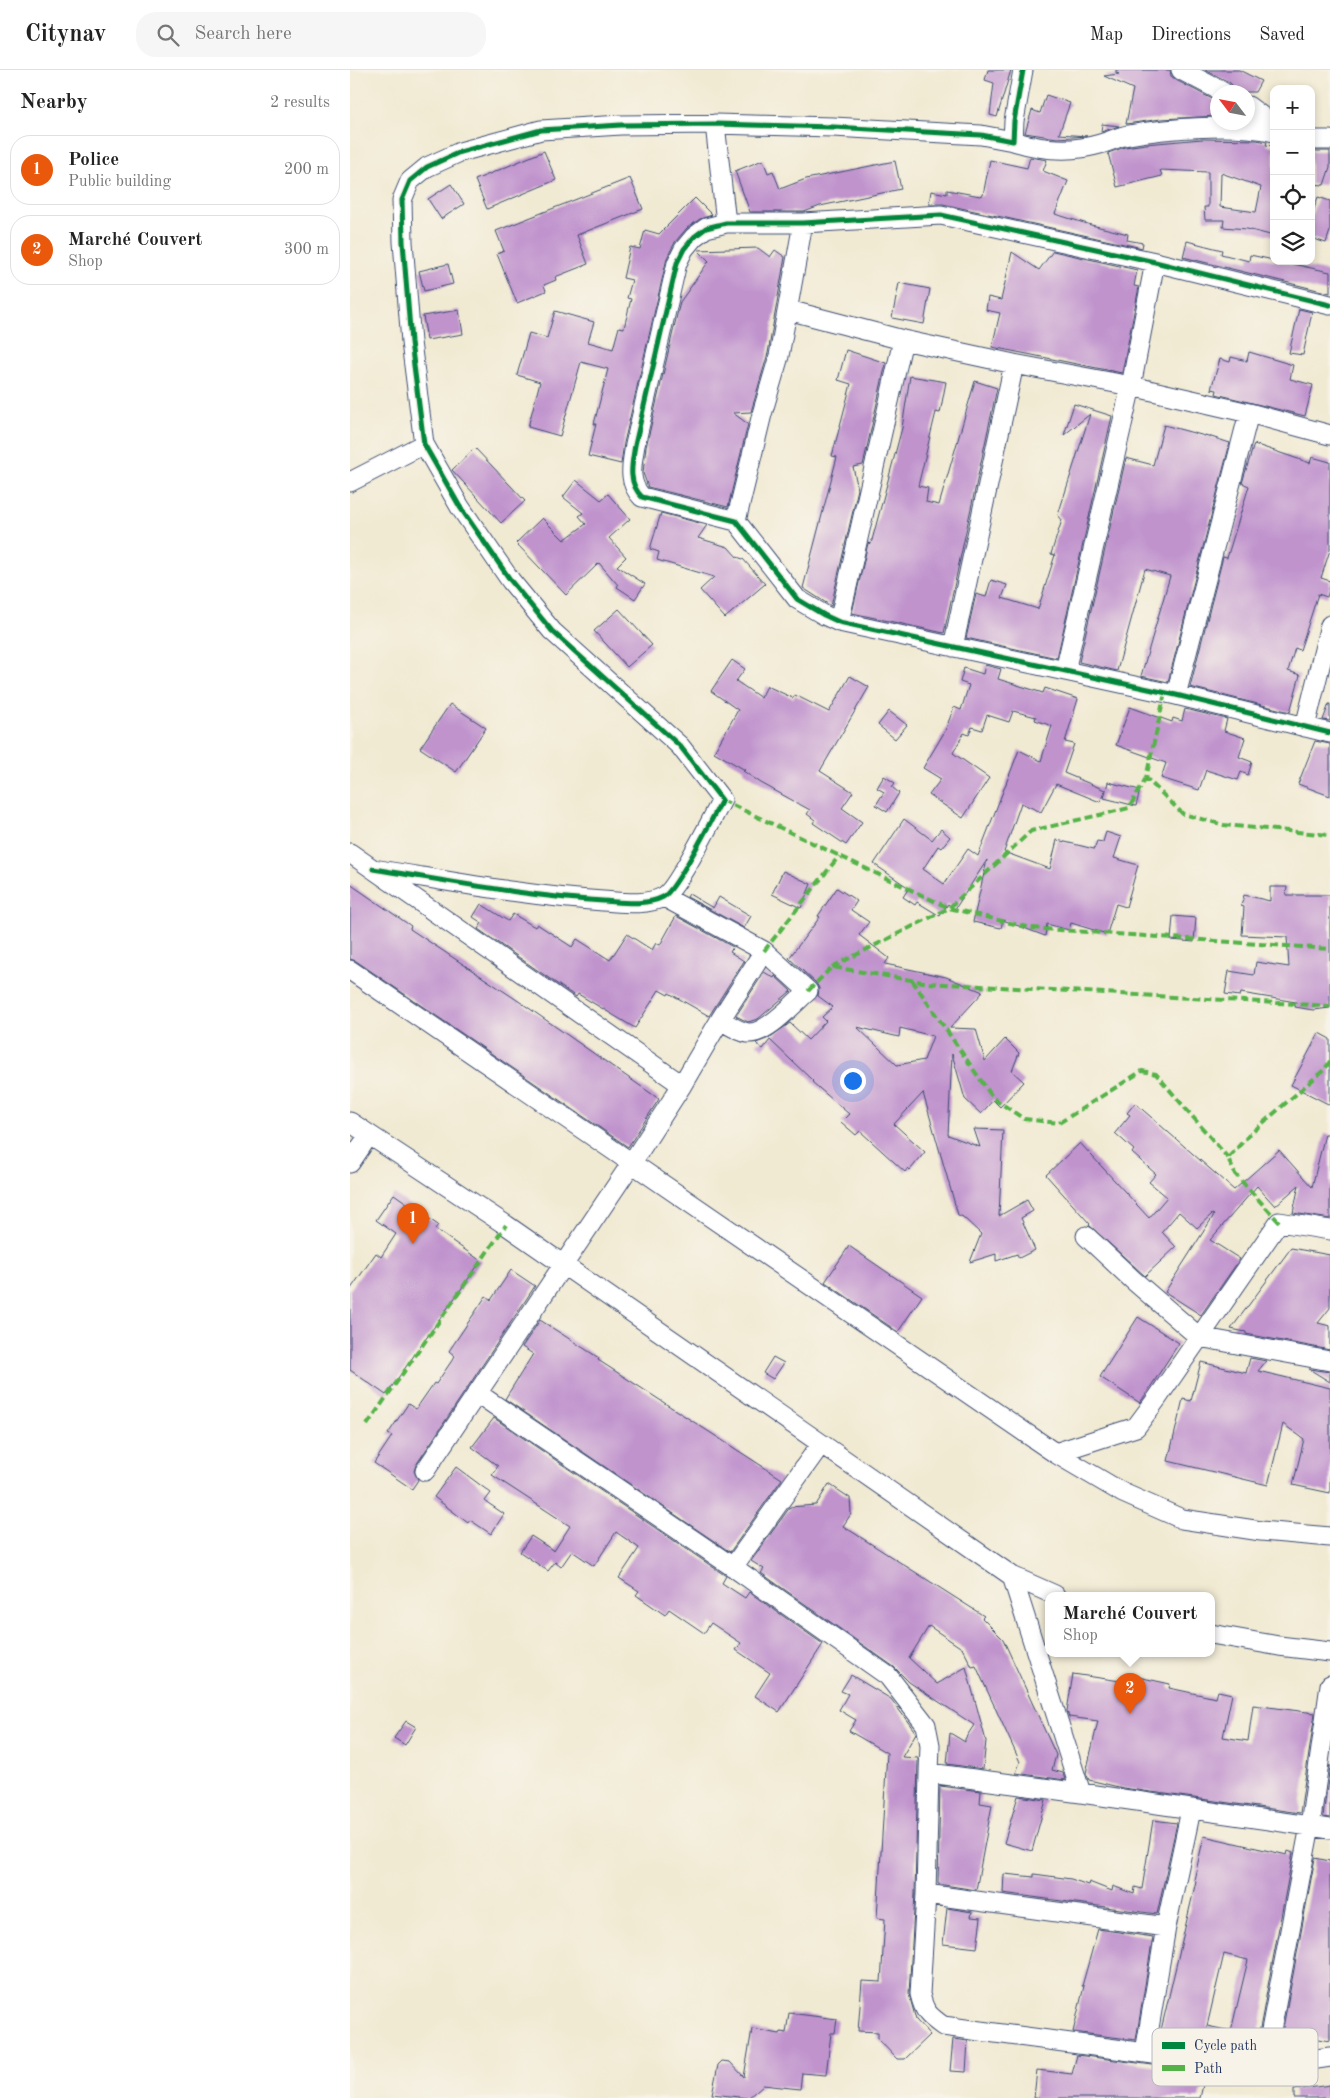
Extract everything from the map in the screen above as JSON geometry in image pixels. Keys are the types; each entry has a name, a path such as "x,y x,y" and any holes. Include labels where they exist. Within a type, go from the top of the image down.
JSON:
{"street":[{"path":"1013,141 1014,121 1023,70"},
{"path":"1181,70 1210,85"},
{"path":"1255,113 1269,126"},
{"path":"715,124 726,223"},
{"path":"372,869 578,899 628,902 650,901 664,897 694,853 722,800 680,746 552,631 511,581 460,507 424,444 411,342 404,242 402,200 410,181 427,167 460,152 541,130 621,125 715,124 833,127 971,135 1013,141 1036,148 1060,150 1077,149 1100,144 1126,135 1150,132 1269,126"},
{"path":"1315,140 1330,140"},
{"path":"1330,305 1154,262 941,215 803,223 726,223 706,228 694,237 684,249 677,263 631,472 633,485 642,497 736,521 798,600 839,622 1176,695 1330,732"},
{"path":"736,521 762,414 779,356 803,223"},
{"path":"1065,671 1132,386 1154,262"},
{"path":"788,310 903,340 1014,364 1132,386 1249,413 1330,435"},
{"path":"839,622 903,340"},
{"path":"953,648 1014,364"},
{"path":"1176,695 1249,413"},
{"path":"350,482 424,444"},
{"path":"1305,727 1330,625"},
{"path":"350,853 682,1085"},
{"path":"664,897 764,951 808,991 760,1031 749,1033 720,1020"},
{"path":"425,1471 562,1264 631,1164 764,951"},
{"path":"350,970 1055,1453 1123,1493 1182,1519 1261,1531 1330,1537"},
{"path":"350,1122 562,1264 1012,1576 1048,1592"},
{"path":"350,1163 369,1134"},
{"path":"1055,1453 1136,1427 1279,1222 1330,1230"},
{"path":"1086,1236 1199,1337 1330,1361"},
{"path":"476,1393 733,1567 888,1676 926,1725 930,1745 926,1894 920,1994 923,2007 930,2017 943,2026 1152,2053"},
{"path":"733,1567 821,1444"},
{"path":"1012,1576 1081,1793"},
{"path":"1215,1635 1278,1646 1330,1652"},
{"path":"1271,2028 1310,1826 1330,1685"},
{"path":"929,1773 1330,1829"},
{"path":"1145,2052 1166,1927 1191,1810"},
{"path":"926,1894 1166,1927"}],"building":[{"path":"988,70 1011,70 997,117 990,115 994,83 985,80"},
{"path":"1116,70 1170,70 1171,76 1176,80 1210,98 1210,116 1161,119 1126,124 1133,89 1104,76 1119,74 1116,73"},
{"path":"1205,70 1239,70 1261,81 1255,92 1255,85 1232,85"},
{"path":"1046,95 1070,103 1059,134 1087,136 1057,138 1025,133 1032,110 1040,113"},
{"path":"1102,124 1119,126 1101,132"},
{"path":"1202,139 1257,140 1267,142 1266,145 1270,146 1270,235 1247,229 1223,227 1224,220 1205,220 1204,207 1208,207 1208,172 1160,170 1162,176 1117,187 1108,153 1125,147","holes":["1221,173 1261,187 1256,212 1220,207"]},
{"path":"544,151 556,180 487,209 475,180"},
{"path":"1315,151 1330,151 1330,167 1324,185 1315,184"},
{"path":"1030,157 1047,160 1043,171 1068,181 1055,214 1128,234 1127,240 1143,243 1142,248 943,204 929,204 931,191 947,194 947,190 983,195 990,160 1027,168"},
{"path":"763,160 768,173 773,171 780,189 806,179 895,161 901,189 820,206 804,212 750,212 735,171"},
{"path":"630,178 643,209 577,235 588,264 555,277 556,280 544,285 546,291 517,303 497,254 504,251 496,231"},
{"path":"451,184 464,204 441,219 428,199"},
{"path":"1318,197 1330,201 1330,231 1326,243 1315,239 1315,206"},
{"path":"695,198 712,215 700,219 687,228 675,242 667,258 624,443 621,464 588,456 608,369 581,362 560,436 528,427 540,382 517,375 529,333 547,338 555,311 594,322 588,342 613,349 619,327 624,328 631,299 627,298 632,280 623,278 630,247 640,249 645,230 659,234"},
{"path":"1187,241 1222,250 1221,254 1249,261 1250,255 1270,259 1270,265 1297,265 1330,272 1330,293 1183,257"},
{"path":"758,248 770,257 775,250 785,257 768,353 751,412 733,413 748,424 728,507 648,487 643,473 646,447 680,302 709,261 698,250"},
{"path":"1053,251 1137,270 1134,286 1139,287 1122,373 992,347 1000,313 986,310 988,297 1001,300 1012,252 1039,270"},
{"path":"448,264 453,284 424,291 419,271"},
{"path":"899,283 930,289 924,324 892,318"},
{"path":"1299,309 1312,312 1303,355 1289,353"},
{"path":"459,310 463,334 427,340 423,316"},
{"path":"846,350 886,363 863,465 853,467 858,489 831,606 803,588 837,457 832,456 851,384 838,380"},
{"path":"1249,352 1293,365 1290,379 1313,385 1305,416 1216,394 1217,390 1211,389 1220,359 1230,362 1231,357 1247,361"},
{"path":"910,376 946,382 940,413 936,412 918,486 928,488 926,502 939,505 975,381 997,388 944,633 852,613 868,543 871,544 902,428"},
{"path":"1074,404 1112,416 1057,658 966,638 976,594 986,597 991,580 1007,585 1002,598 1038,609 1055,555 1051,554 1062,520 1058,515 1090,414 1064,435"},
{"path":"1164,425 1230,443 1168,682 1141,676 1170,576 1145,569 1117,671 1079,662 1126,458 1153,465"},
{"path":"1254,444 1310,463 1312,457 1330,462 1330,550 1321,578 1330,581 1330,586 1327,597 1318,594 1300,650 1295,648 1288,671 1300,675 1290,712 1190,687 1223,557 1227,558 1249,486 1242,483"},
{"path":"475,448 525,501 501,523 452,470"},
{"path":"576,480 601,500 608,494 630,519 609,538 626,557 617,566 645,584 635,599 617,587 618,585 599,563 566,595 516,543 542,518 564,540 586,524 579,516 583,513 563,497"},
{"path":"661,513 707,525 698,538 728,547 737,557 743,559 765,584 725,618 700,590 714,577 657,560 659,552 650,549"},
{"path":"619,609 652,645 627,667 594,631"},
{"path":"732,660 745,669 736,681 761,698 767,686 793,698 795,695 829,712 850,676 869,687 820,771 853,792 842,808 862,822 846,845 813,823 815,820 807,814 810,810 761,783 743,771 745,770 714,752 738,710 711,691"},
{"path":"985,665 1001,669 998,679 1043,693 1045,688 1078,699 1065,742 1074,744 1064,773 1105,790 1100,802 1056,784 1041,812 1021,803 1004,852 1050,869 1057,840 1094,849 1097,841 1103,842 1106,832 1121,837 1114,858 1138,865 1126,907 1116,904 1107,934 1071,923 1069,930 1047,924 1045,936 1003,920 1001,928 973,922 987,860 955,909 948,904 940,916 917,902 915,905 903,897 909,888 874,864 904,819 932,840 941,829 950,837 941,848 938,846 923,869 944,884 968,849 978,856 1019,750 1041,761 1052,726 1035,720 1036,717 1013,711 1009,722 987,715 982,730 972,727 969,735 964,733 953,753 989,778 963,818 929,795 941,779 923,768 945,731 954,707 961,710 969,685 960,682 964,668 983,674"},
{"path":"450,704 486,728 456,772 420,748"},
{"path":"1329,704 1330,721 1323,720"},
{"path":"1130,707 1172,722 1173,718 1182,721 1185,709 1227,719 1224,731 1245,738 1239,757 1252,762 1248,775 1241,772 1238,780 1206,770 1199,790 1161,778 1166,763 1116,745"},
{"path":"889,711 907,725 895,739 878,725"},
{"path":"1315,741 1330,744 1330,796 1298,784"},
{"path":"884,776 895,783 892,787 899,793 887,812 876,805 884,792 877,788"},
{"path":"1108,782 1140,790 1136,806 1104,798"},
{"path":"783,871 811,884 801,908 772,894"},
{"path":"350,884 411,926 410,929 523,1004 659,1099 628,1147 356,961 350,959"},
{"path":"1270,887 1287,887 1286,895 1330,895 1330,1008 1313,1010 1295,1007 1296,1002 1241,993 1240,996 1225,994 1229,971 1254,975 1256,962 1289,967 1287,937 1242,935 1244,907 1241,906 1244,895 1270,901"},
{"path":"837,888 857,901 851,910 869,922 859,935 889,958 885,964 946,977 983,992 950,1028 976,1029 985,1061 1005,1039 1019,1053 1012,1071 1024,1082 1000,1107 993,1100 981,1114 965,1099 952,1054 948,1135 980,1147 974,1129 1003,1130 999,1216 1027,1200 1033,1211 1021,1218 1035,1250 1019,1258 1017,1254 996,1261 996,1254 970,1262 981,1234 963,1217 958,1215 923,1093 894,1124 925,1152 910,1170 908,1168 905,1172 860,1131 856,1135 841,1122 849,1114 812,1082 770,1040 763,1049 756,1043 769,1038 790,1023 808,1040 826,1021 822,1017 833,1007 818,996 819,988 816,983 789,958 820,917 818,916","holes":["857,1027 899,1037 900,1028 933,1036 924,1060 897,1065"]},
{"path":"689,894 713,908 719,897 751,916 744,928 687,897"},
{"path":"481,904 508,921 513,914 535,927 537,924 572,947 577,939 610,960 627,934 652,950 656,943 660,945 676,916 733,947 730,952 744,961 709,1016 669,993 668,995 659,990 635,1028 578,994 576,997 478,929 482,923 473,917"},
{"path":"1173,916 1196,918 1194,942 1171,940"},
{"path":"764,972 774,978 775,976 791,991 758,1019 748,1022 736,1016"},
{"path":"1319,1033 1330,1039 1330,1105 1291,1085"},
{"path":"1135,1103 1234,1190 1279,1150 1312,1187 1325,1134 1330,1134 1330,1219 1293,1213 1299,1185 1275,1206 1257,1186 1210,1240 1240,1259 1201,1315 1165,1292 1214,1215 1212,1214 1197,1228 1179,1212 1162,1232 1176,1247 1145,1276 1089,1225 1046,1175 1080,1143 1149,1218 1167,1197 1149,1182 1156,1174 1132,1153 1134,1150 1115,1133 1130,1115 1127,1113"},
{"path":"394,1194 438,1225 435,1229 481,1261 386,1395 350,1370 350,1290 376,1253 381,1257 396,1234 376,1220"},
{"path":"849,1246 922,1296 898,1332 825,1282"},
{"path":"1291,1248 1330,1255 1330,1308 1318,1323 1330,1326 1330,1350 1246,1334 1246,1332 1231,1329"},
{"path":"511,1270 535,1286 416,1465 414,1471 418,1480 412,1489 374,1463 392,1436 388,1434 408,1404 416,1409 434,1383 436,1384 455,1356 449,1351 486,1296 491,1300"},
{"path":"1138,1317 1179,1343 1140,1403 1100,1377"},
{"path":"540,1320 599,1358 598,1360 782,1479 730,1552 505,1399 533,1354 522,1347"},
{"path":"773,1357 784,1363 773,1379 763,1373"},
{"path":"1250,1358 1266,1361 1258,1371 1330,1388 1330,1493 1293,1485 1304,1439 1283,1424 1268,1485 1168,1461 1183,1399 1191,1401 1201,1362 1246,1373"},
{"path":"1309,1369 1330,1372 1330,1382"},
{"path":"494,1418 726,1576 722,1583 745,1598 749,1592 823,1644 779,1712 755,1696 770,1673 736,1650 741,1643 711,1623 704,1633 669,1609 665,1615 636,1595 639,1591 619,1578 639,1548 616,1532 594,1566 572,1551 561,1567 555,1562 548,1571 520,1552 531,1536 554,1551 570,1526 492,1475 498,1466 472,1447"},
{"path":"456,1467 491,1493 485,1501 504,1514 491,1534 470,1520 468,1523 434,1497"},
{"path":"829,1484 850,1498 851,1514 843,1526 984,1616 982,1618 1003,1639 1056,1755 1052,1770 1063,1773 1065,1780 1016,1773 1020,1762 976,1666 972,1667 963,1649 929,1626 909,1658 937,1684 966,1667 986,1741 983,1769 947,1764 950,1733 965,1742 974,1725 909,1682 894,1667 761,1573 764,1569 751,1561 790,1507 816,1505"},
{"path":"1073,1674 1127,1682 1129,1675 1170,1684 1169,1688 1216,1698 1218,1691 1232,1694 1223,1737 1248,1741 1253,1705 1315,1713 1300,1813 1123,1788 1089,1780 1086,1773 1098,1721 1069,1717 1067,1711"},
{"path":"851,1675 891,1699 916,1733 902,1757 918,1758 915,1894 909,1994 916,2020 930,2035 905,2059 897,2059 878,2039 878,2032 858,2031 862,1981 881,1982 885,1919 877,1918 887,1753 849,1731 856,1720 839,1710 848,1694 841,1691"},
{"path":"406,1721 416,1727 405,1745 394,1738"},
{"path":"1330,1765 1330,1818 1323,1817"},
{"path":"940,1786 981,1791 980,1803 992,1805 976,1890 938,1884"},
{"path":"1018,1796 1046,1800 1032,1851 1004,1843"},
{"path":"1153,1820 1177,1823 1157,1914 1003,1893 1004,1874 1034,1877 1034,1874 1071,1879 1088,1885 1089,1882 1112,1891 1113,1886 1134,1894 1135,1887 1142,1889"},
{"path":"1204,1836 1287,1855 1288,1851 1293,1853 1260,2028 1232,2028 1248,1960 1224,1954 1207,2026 1217,2028 1162,2028 1196,1881 1194,1880"},
{"path":"1315,1858 1330,1861 1330,2041 1318,2039 1318,2028 1283,2028"},
{"path":"947,1908 972,1912 971,1917 981,1918 977,1948 943,1944"},
{"path":"1098,1929 1153,1937 1136,2040 1073,2032 1084,1986 1082,1986"},
{"path":"789,2013 837,2019 835,2033 831,2033 826,2075 802,2073 800,2089 763,2085 748,2098 712,2094 718,2065 722,2061 730,2062 744,2077 752,2029 780,2034 781,2032 786,2033"},
{"path":"953,2039 968,2041 966,2072 950,2071"},
{"path":"1077,2055 1152,2065 1152,2086 1203,2086 1200,2098 1034,2098 1037,2070 1072,2074"},
{"path":"1330,2085 1330,2098 1294,2098 1294,2090"}],"marked path":[{"path":"1165,693 1146,778 1183,814 1224,825 1330,835"},
{"path":"722,800 949,908 1031,831 1129,808 1146,778"},
{"path":"764,951 839,856"},
{"path":"832,967 949,908 1031,928 1330,949"},
{"path":"808,991 832,967 929,983 1330,1006"},
{"path":"912,980 993,1098 1024,1119 1059,1123 1142,1071 1156,1074 1228,1158"},
{"path":"1279,1222 1235,1174 1228,1158 1249,1135 1325,1069 1330,1061"},
{"path":"367,1425 506,1225"}],"cycle path":[{"path":"373,869 545,896 625,903 649,902 663,897 669,892 694,853 722,800 680,746 552,631 511,581 460,507 424,444 411,342 403,242 402,200 410,181 427,167 460,152 541,130 621,125 715,124 833,127 981,135 1013,141 1014,121 1023,70"},
{"path":"1330,305 1155,262 941,215 803,223 726,223 706,228 694,237 684,249 677,263 635,445 632,472 634,485 642,497 736,521 797,599 839,622 1176,695 1330,733"}],"place":[{"name":"Police","path":"413,1244"},
{"name":"Marché Couvert","path":"1130,1714"}]}
